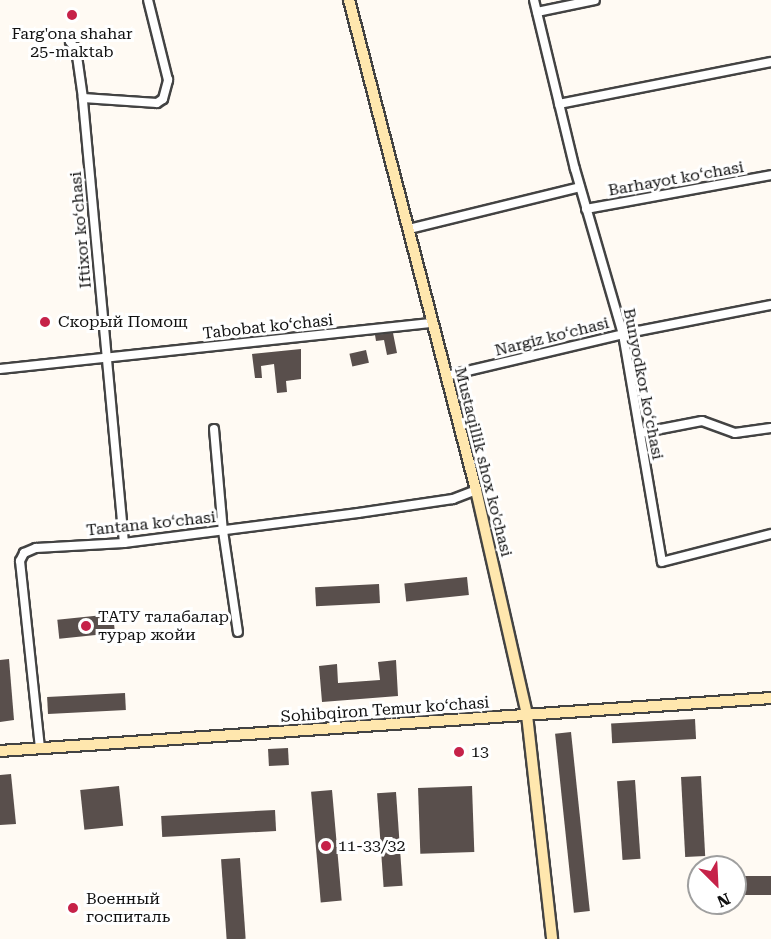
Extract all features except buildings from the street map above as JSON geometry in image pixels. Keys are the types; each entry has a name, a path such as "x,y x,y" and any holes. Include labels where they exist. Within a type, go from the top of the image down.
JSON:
{"main road":[{"name":"Mustaqillik shox ko'chasi","path":"349,0 476,490 527,715 552,939"},
{"name":"Sohibqiron Temur koʻchasi","path":"0,751 771,698"}],"street":[{"path":"83,98 157,104 163,99 168,80 148,0"},
{"name":"Bunyodkor koʻchasi","path":"534,0 580,188 623,333 662,562 771,534"},
{"path":"537,12 596,0"},
{"name":"Iftixor koʻchasi","path":"70,42 76,49 83,98 124,543"},
{"path":"559,104 771,62"},
{"name":"Barhayot koʻchasi","path":"586,209 771,176"},
{"path":"409,229 580,188"},
{"name":"Nargiz koʻchasi","path":"446,376 623,333 771,306"},
{"name":"Tabobat koʻchasi","path":"0,369 431,323"},
{"path":"640,433 702,421 735,433 771,428"},
{"path":"214,429 223,531 238,632"},
{"name":"Tantana koʻchasi","path":"40,748 20,561 36,548 124,543 223,531 453,499 476,490"}],"place":[{"name":"Farg'ona shahar 25-maktab","path":"72,15"},
{"name":"Скорый Помощ","path":"45,322"},
{"name":"ТАТУ талабалар турар жойи","path":"86,626"},
{"name":"13","path":"459,752"},
{"name":"11-33/32","path":"326,846"},
{"name":"Военный госпиталь","path":"73,908"}]}
